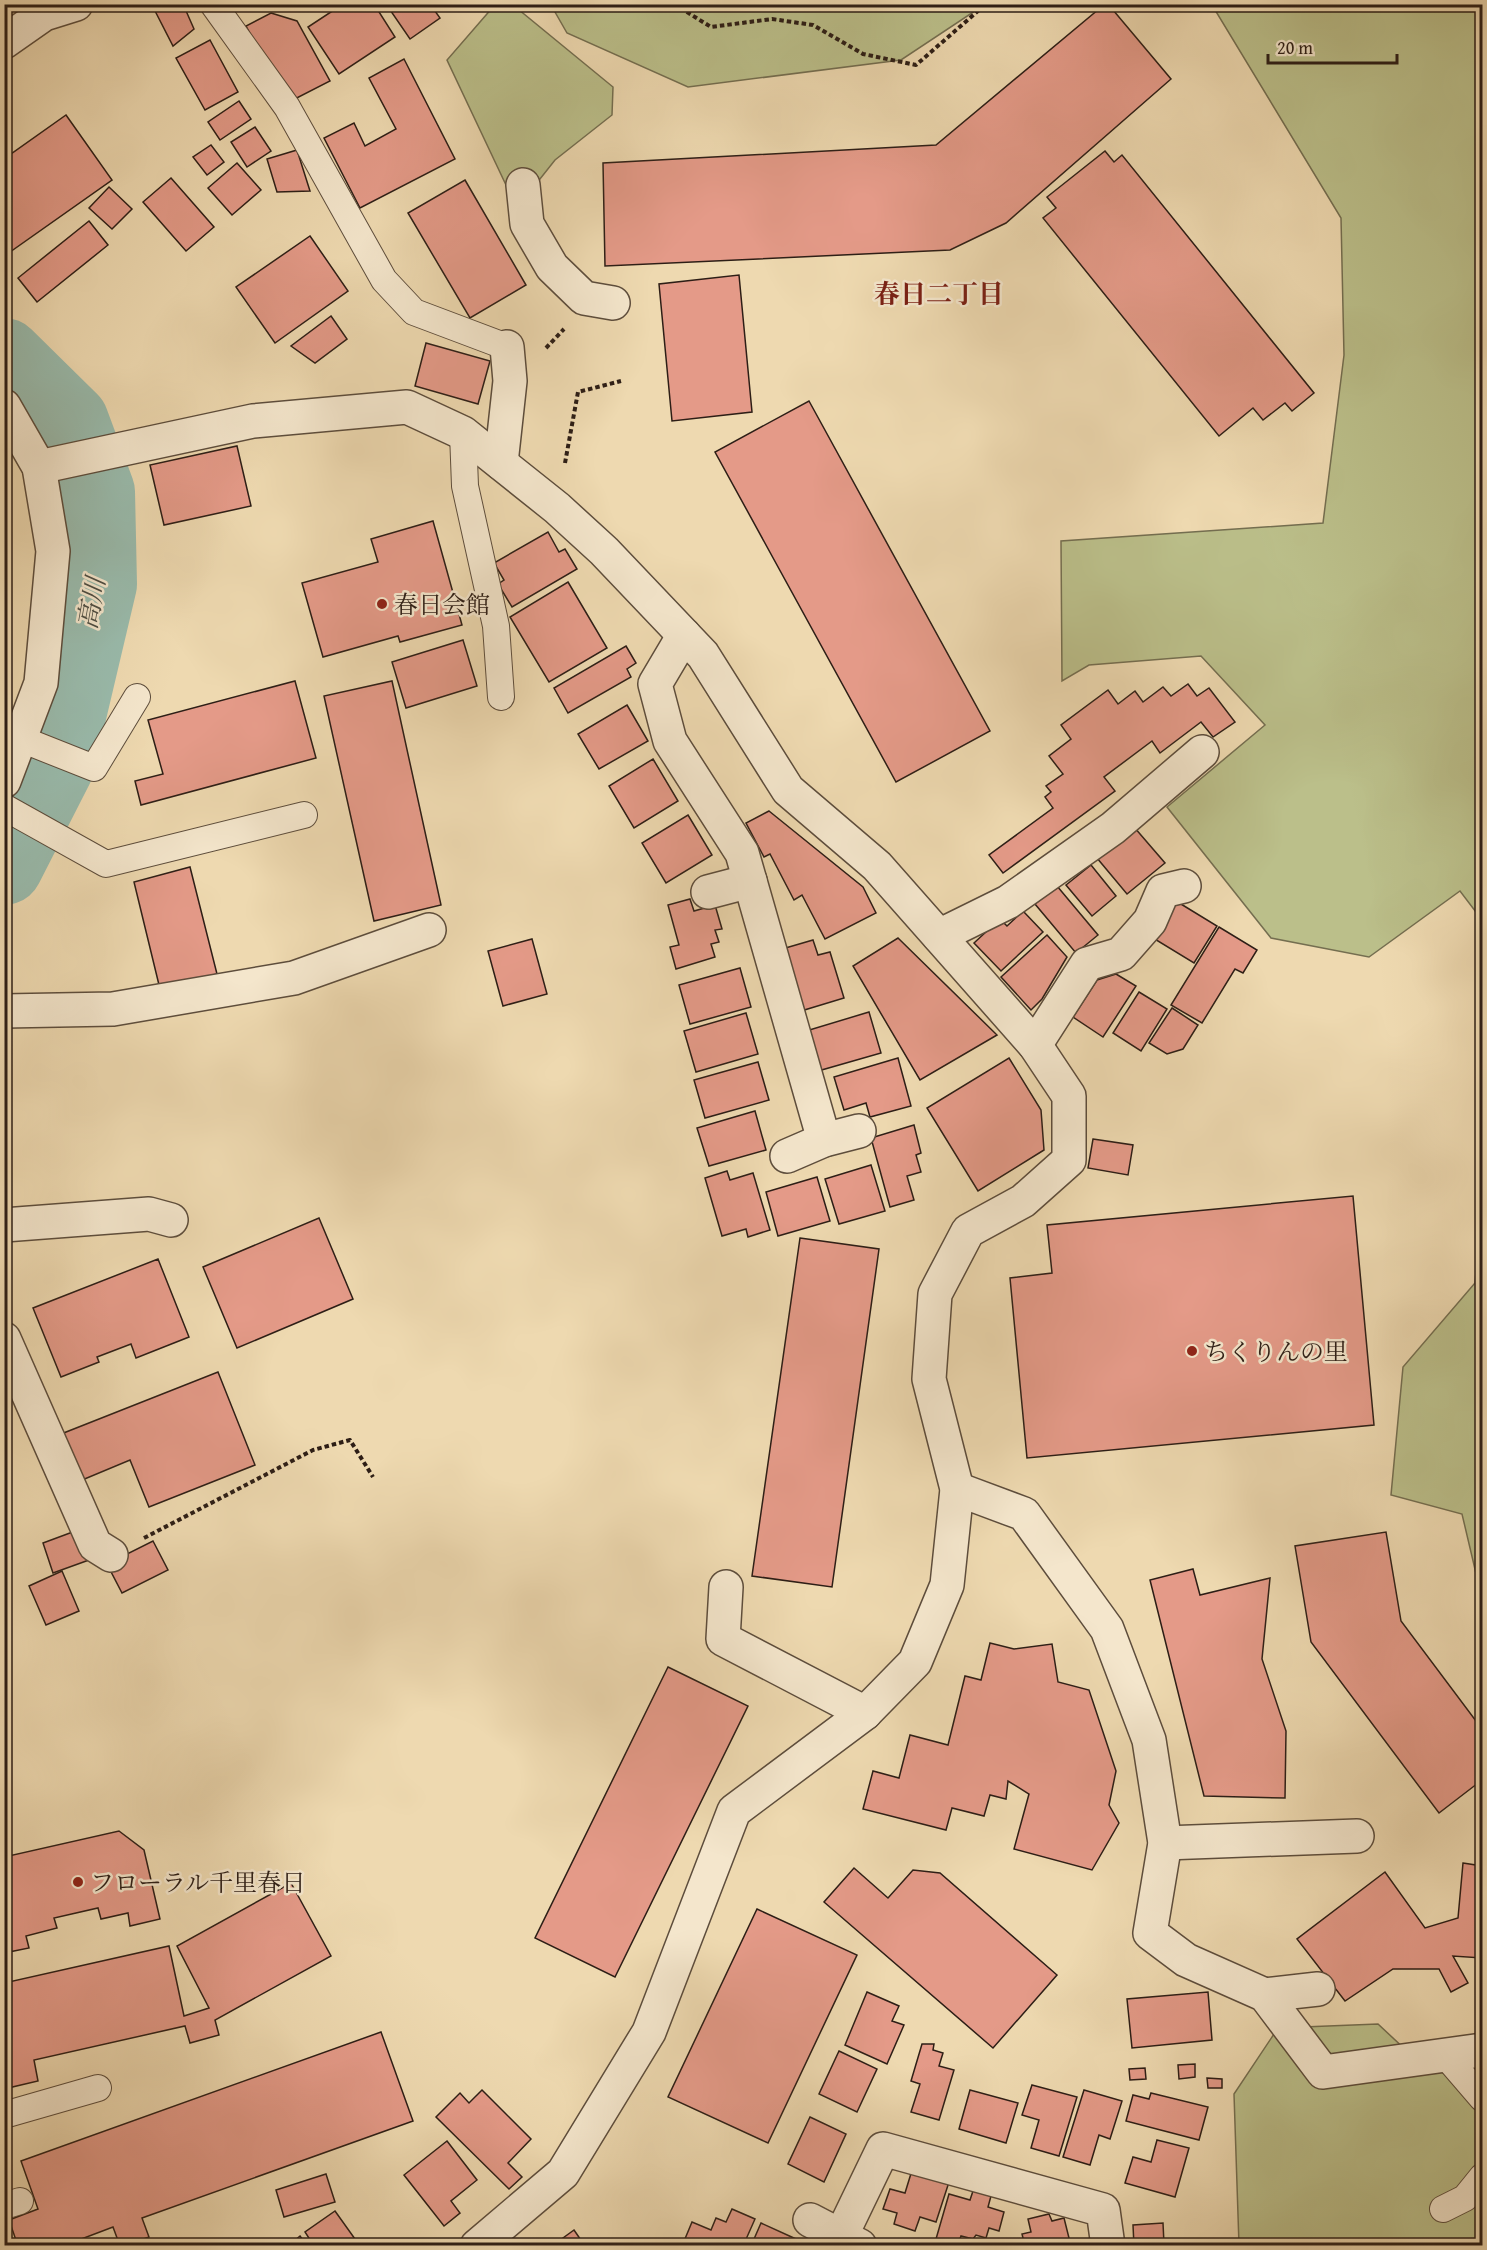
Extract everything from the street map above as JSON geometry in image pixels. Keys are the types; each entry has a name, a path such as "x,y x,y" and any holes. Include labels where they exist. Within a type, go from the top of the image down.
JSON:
{"street":[{"path":"4,42 44,14 76,4"},
{"path":"523,185 527,225 552,267 584,298 613,303"},
{"path":"501,463 510,381 507,347"},
{"path":"4,406 48,465 53,551 41,683 31,744 7,800"},
{"path":"48,465 253,421 407,407 463,434 557,508 604,551 703,655 788,790 877,866 1035,1045 1069,1096 1069,1160 1023,1201 968,1231 935,1294 929,1379 957,1489 947,1585 915,1662 865,1713 734,1811 649,2032 563,2173 477,2246"},
{"path":"684,635 655,684 670,741 742,853 824,1140"},
{"path":"939,936 1008,902 1113,828 1202,752"},
{"path":"708,892 750,881"},
{"path":"1035,1045 1087,964 1121,954 1149,921 1163,891 1184,886"},
{"path":"4,1011 112,1009 294,978 429,930"},
{"path":"787,1156 824,1140 859,1131"},
{"path":"4,1225 149,1214 171,1221"},
{"path":"4,1339 95,1545 111,1555"},
{"path":"957,1489 1024,1514 1107,1629 1149,1740 1165,1843 1150,1933 1186,1960 1265,1995 1323,2072 1482,2050"},
{"path":"726,1587 723,1639 865,1713"},
{"path":"1165,1843 1357,1836"},
{"path":"1265,1995 1318,1989"},
{"path":"810,2220 851,2241 883,2149 1103,2210 1108,2246"}],"lane":[{"path":"213,4 287,107 384,280 414,312 507,347"},
{"path":"463,434 465,486 496,626 501,697"},
{"path":"31,744 94,768 137,697"},
{"path":"7,800 50,832 106,864 304,815"},
{"path":"1445,2055 1482,2098"},
{"path":"4,2115 98,2088"},
{"path":"1443,2209 1465,2198 1482,2177"}],"path":[{"path":"674,4 711,27 772,19 813,25 863,54 916,65 986,4"},
{"path":"557,508 578,393 621,381"},
{"path":"111,1555 313,1450 350,1440 373,1477"}],"green space":[{"path":"513,5 613,87 612,115 555,160 536,184 506,185 447,60 493,7"},
{"path":"551,5 984,5 901,60 688,87 567,33"},
{"path":"1212,5 1482,5 1482,920 1460,891 1369,957 1271,938 1167,807 1265,725 1201,656 1089,665 1062,681 1061,541 1323,523 1344,355 1341,218"},
{"path":"1482,1203 1482,1599 1462,1514 1391,1495 1403,1367 1475,1283"},
{"path":"1378,2024 1408,2052 1482,2044 1482,2245 1239,2245 1234,2094 1278,2028"}],"building":[{"path":"183,4 194,29 173,46 152,5"},
{"path":"343,4 374,4 395,37 339,74 308,27"},
{"path":"386,4 430,4 440,18 410,39"},
{"path":"1105,4 1108,4 1171,79 1006,223 950,250 605,266 603,163 936,145"},
{"path":"271,13 297,21 330,81 287,103 246,26"},
{"path":"210,40 238,92 205,110 176,58"},
{"path":"404,59 455,159 360,208 324,138 354,123 365,146 396,129 369,78"},
{"path":"239,101 251,119 220,140 208,122"},
{"path":"66,115 112,180 10,252 4,244 4,159"},
{"path":"255,127 271,151 247,167 231,142"},
{"path":"211,145 224,162 207,175 193,157"},
{"path":"297,150 310,191 277,192 267,159"},
{"path":"1105,151 1114,162 1122,155 1314,393 1292,411 1285,403 1263,420 1253,408 1219,436 1043,218 1056,208 1047,197"},
{"path":"237,163 261,190 232,215 208,188"},
{"path":"171,178 214,227 186,251 143,202"},
{"path":"465,180 526,285 470,318 408,213"},
{"path":"109,187 132,209 112,229 89,208"},
{"path":"89,221 108,245 37,302 18,278"},
{"path":"310,236 348,291 275,343 236,287"},
{"path":"739,275 752,412 672,421 659,284"},
{"path":"331,316 347,339 315,363 291,346"},
{"path":"426,343 490,361 478,404 415,386"},
{"path":"809,401 990,731 896,782 715,452"},
{"path":"237,446 251,506 164,525 150,465"},
{"name":"春日会館","path":"433,521 462,625 400,642 398,636 323,657 302,583 378,562 371,539"},
{"path":"548,532 559,552 565,549 577,569 512,607 498,584 504,580 494,563"},
{"path":"568,582 607,648 549,682 510,617"},
{"path":"463,640 477,686 406,708 392,662"},
{"path":"626,646 636,663 627,669 631,677 568,713 554,688"},
{"path":"295,681 316,758 141,805 135,781 163,774 148,720"},
{"path":"392,681 441,905 374,921 324,696"},
{"path":"1188,684 1197,696 1209,688 1235,722 1213,737 1201,722 1160,753 1152,741 1104,777 1115,791 1003,873 989,855 1053,808 1045,797 1051,792 1046,786 1063,774 1049,756 1071,739 1061,725 1108,690 1118,704 1135,691 1143,702 1163,687 1171,696"},
{"path":"627,705 648,741 599,769 578,734"},
{"path":"653,759 678,801 634,828 609,786"},
{"path":"769,811 863,887 876,913 825,939 802,895 794,900 770,854 764,857 746,823"},
{"path":"688,815 712,855 666,883 642,843"},
{"path":"1134,827 1165,863 1127,894 1097,858"},
{"path":"1091,865 1116,896 1092,916 1066,885"},
{"path":"190,867 217,974 160,989 134,882"},
{"path":"1057,886 1098,935 1076,953 1035,904"},
{"path":"690,899 694,911 715,905 722,929 715,930 719,942 711,944 715,957 676,969 670,947 679,945 668,905"},
{"path":"1176,901 1217,926 1194,963 1153,938"},
{"path":"1023,911 1043,932 1001,971 974,943 1000,919 1007,926"},
{"path":"1219,927 1257,950 1243,973 1235,969 1202,1023 1171,1005"},
{"path":"1047,935 1067,957 1042,999 1031,1010 1001,977"},
{"path":"898,938 997,1035 920,1080 853,966"},
{"path":"532,939 547,994 503,1006 488,951"},
{"path":"813,940 818,955 830,952 844,998 801,1011 782,949"},
{"path":"740,968 751,1007 690,1024 679,985"},
{"path":"1116,974 1136,986 1103,1037 1073,1017 1097,980"},
{"path":"1139,992 1167,1009 1141,1051 1113,1033"},
{"path":"1172,1008 1198,1025 1183,1049 1167,1054 1149,1043"},
{"path":"869,1012 881,1053 818,1071 806,1031"},
{"path":"746,1013 758,1054 696,1072 684,1031"},
{"path":"898,1058 911,1106 870,1117 866,1103 844,1110 834,1077"},
{"path":"1009,1058 1041,1110 1044,1150 978,1191 927,1108"},
{"path":"758,1062 769,1100 705,1118 694,1080"},
{"path":"755,1111 766,1150 709,1166 697,1128"},
{"path":"914,1125 921,1153 916,1155 921,1172 907,1176 914,1200 890,1207 871,1138"},
{"path":"1093,1139 1133,1145 1128,1175 1088,1168"},
{"path":"871,1165 885,1211 839,1224 825,1179"},
{"path":"727,1171 730,1180 753,1173 770,1230 748,1237 746,1229 722,1236 705,1178"},
{"path":"817,1177 830,1221 778,1236 766,1192"},
{"name":"ちくりんの里","path":"1353,1196 1374,1425 1027,1458 1010,1278 1052,1273 1047,1225"},
{"path":"319,1218 353,1299 237,1348 203,1267"},
{"path":"800,1238 879,1249 832,1587 752,1576"},
{"path":"158,1259 189,1337 136,1358 131,1344 97,1357 99,1362 61,1377 33,1308"},
{"path":"218,1372 255,1465 149,1507 130,1460 75,1483 56,1436"},
{"path":"78,1530 89,1560 53,1573 43,1543"},
{"path":"1386,1532 1401,1621 1482,1729 1482,1780 1439,1813 1311,1642 1295,1546"},
{"path":"153,1541 168,1570 122,1593 107,1564"},
{"path":"1193,1569 1200,1595 1270,1578 1262,1659 1286,1731 1285,1798 1204,1796 1150,1580"},
{"path":"62,1571 79,1611 46,1625 29,1586"},
{"path":"990,1643 1014,1649 1052,1644 1058,1682 1089,1690 1116,1771 1109,1805 1119,1823 1092,1870 1014,1849 1029,1794 1008,1781 1006,1799 990,1795 984,1816 952,1808 946,1830 863,1809 873,1771 899,1778 910,1735 948,1745 965,1676 981,1680"},
{"path":"668,1667 748,1706 615,1977 535,1938"},
{"name":"フローラル千里春日","path":"119,1831 144,1850 160,1919 130,1926 128,1913 101,1919 98,1908 54,1918 57,1928 26,1936 29,1948 4,1953 4,1857"},
{"path":"1463,1863 1482,1866 1482,1958 1453,1956 1468,1983 1451,1992 1439,1969 1393,1969 1345,2001 1297,1939 1385,1872 1425,1928 1458,1918"},
{"path":"854,1868 888,1898 913,1870 940,1873 1057,1975 993,2048 824,1902"},
{"path":"291,1883 331,1956 215,2020 219,2035 190,2043 185,2026 34,2060 38,2081 8,2088 4,2071 4,1983 169,1946 184,2016 209,2008 177,1946"},
{"path":"757,1909 857,1955 768,2143 668,2097"},
{"path":"867,1992 899,2006 892,2021 904,2025 887,2064 845,2045"},
{"path":"1208,1992 1212,2040 1132,2048 1127,1999"},
{"path":"381,2032 413,2121 142,2218 149,2237 124,2246 120,2246 113,2227 63,2246 18,2246 9,2220 38,2209 21,2161"},
{"path":"922,2044 934,2044 933,2050 943,2053 939,2066 954,2070 939,2120 911,2112 920,2084 911,2081"},
{"path":"839,2051 877,2069 857,2112 819,2094"},
{"path":"1195,2064 1195,2077 1179,2079 1178,2065"},
{"path":"1145,2068 1146,2079 1130,2080 1129,2069"},
{"path":"1207,2078 1222,2079 1222,2088 1208,2088"},
{"path":"1032,2085 1077,2097 1059,2156 1031,2148 1039,2120 1022,2115"},
{"path":"482,2090 531,2139 508,2163 522,2177 509,2189 436,2117 460,2093 469,2103"},
{"path":"970,2090 1018,2103 1006,2143 959,2129"},
{"path":"1084,2090 1122,2101 1110,2139 1099,2135 1090,2165 1063,2157"},
{"path":"1151,2093 1208,2107 1199,2140 1126,2121 1133,2095 1149,2099"},
{"path":"810,2117 846,2134 824,2182 788,2164"},
{"path":"1157,2140 1189,2148 1175,2197 1125,2183 1133,2157 1151,2162"},
{"path":"447,2141 477,2180 451,2201 460,2213 444,2226 404,2175"},
{"path":"913,2167 950,2179 936,2222 920,2217 915,2231 894,2224 897,2213 883,2209 890,2189 905,2193"},
{"path":"326,2174 335,2202 284,2217 276,2190"},
{"path":"973,2191 991,2196 988,2207 1004,2212 999,2231 989,2228 986,2238 976,2235 973,2239 961,2236 958,2245 936,2239 949,2194 970,2200"},
{"path":"732,2209 755,2219 743,2246 682,2246 692,2222 711,2230 716,2218 726,2222"},
{"path":"335,2211 360,2246 314,2246 305,2232"},
{"path":"1049,2214 1052,2221 1064,2218 1071,2246 1025,2246 1022,2234 1031,2232 1028,2219"},
{"path":"761,2223 796,2239 793,2246 751,2246"},
{"path":"1163,2223 1164,2244 1194,2242 1194,2246 1134,2246 1133,2225"},
{"path":"574,2230 585,2246 552,2246"},
{"path":"300,2236 307,2246 288,2246"}],"waterway":[{"name":"高川","path":"4,357 70,422 96,492 98,584 55,766 4,866"}],"place":[{"name":"春日会館","path":"382,604"},
{"name":"ちくりんの里","path":"1192,1351"},
{"name":"フローラル千里春日","path":"78,1882"}],"district":[{"name":"春日二丁目","path":"939,293"}]}
